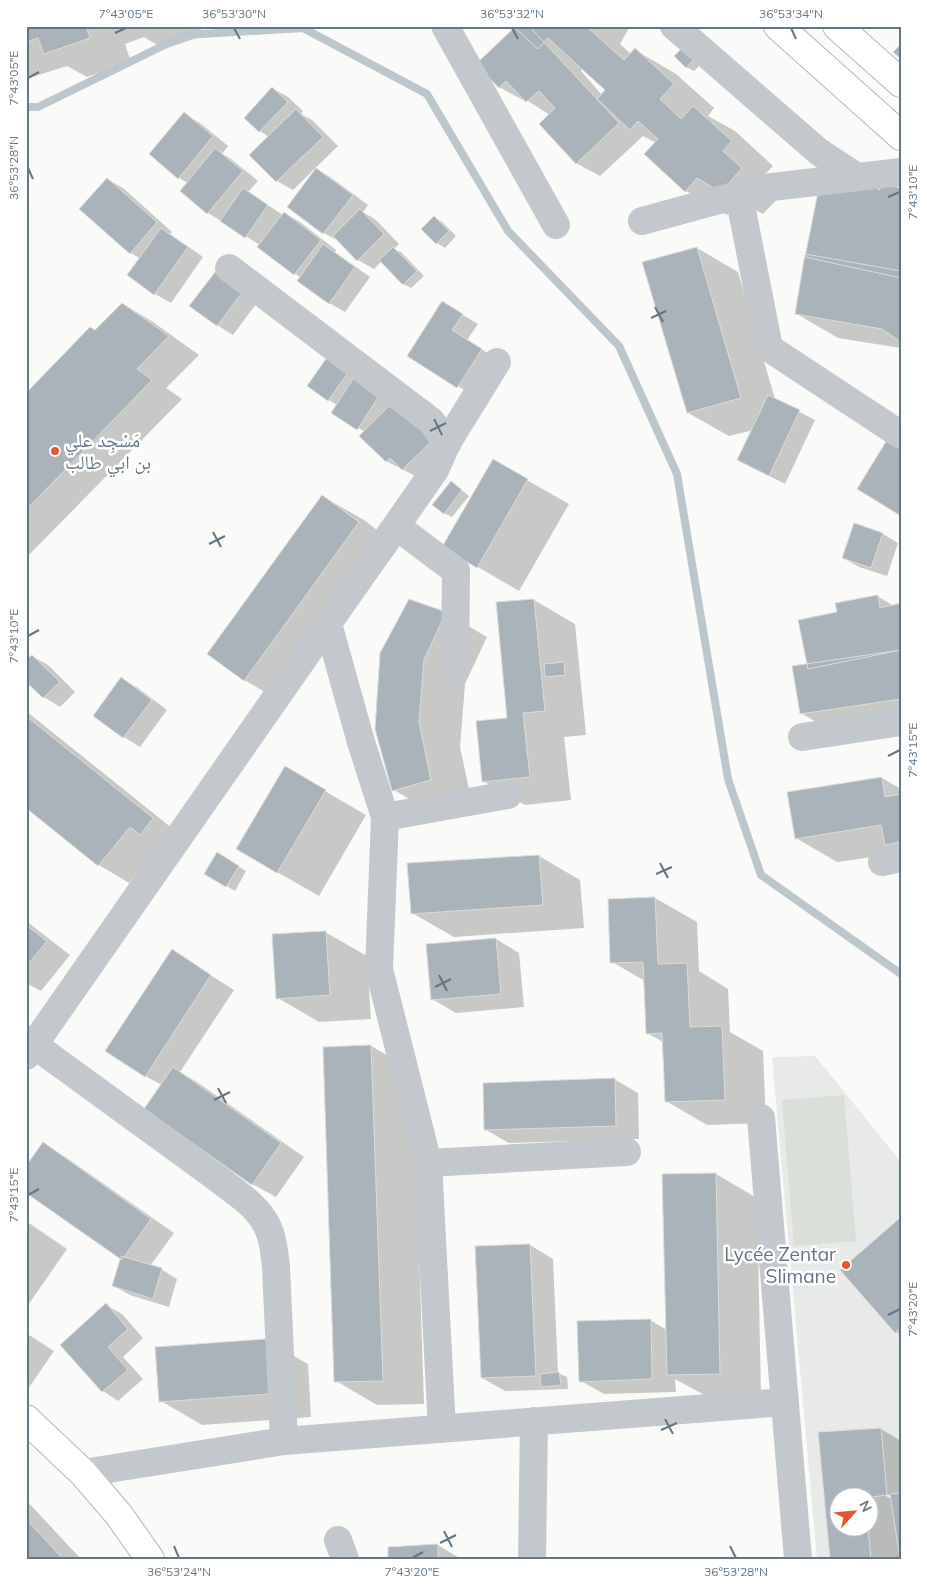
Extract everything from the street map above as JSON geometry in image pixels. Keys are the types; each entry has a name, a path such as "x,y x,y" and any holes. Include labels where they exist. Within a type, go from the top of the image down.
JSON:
{"main road":[{"path":"778,26 901,136"},
{"path":"837,26 901,83"},
{"path":"26,1418 83,1473 119,1515 150,1559"}],"street":[{"path":"445,26 556,225"},
{"path":"674,26 819,152 857,177"},
{"path":"642,221 763,188 901,172"},
{"path":"739,195 769,348 901,435"},
{"path":"230,268 431,421 447,443"},
{"path":"284,1441 276,1267 273,1242 264,1219 247,1201 217,1178 29,1046 435,470 447,443 498,362"},
{"path":"396,526 456,571 455,671"},
{"path":"328,624 361,742 385,816 380,969 428,1163 442,1429"},
{"path":"802,737 901,722"},
{"path":"385,816 508,795"},
{"path":"762,1118 798,1559"},
{"path":"428,1163 627,1152"},
{"path":"83,1473 284,1441 785,1402"},
{"path":"532,1559 534,1421"}],"shaded area":[{"name":"Lycée Zentar Slimane","path":"815,1056 901,1162 901,1559 817,1559 772,1057"},
{"path":"844,1095 856,1241 794,1246 782,1100"}],"building":[{"path":"26,26 86,26 90,38 44,54 38,38 26,42"},
{"path":"513,26 586,26 624,60 635,48 674,84 660,99 681,119 693,106 732,141 723,151 742,168 721,192 697,178 685,192 644,154 658,139 638,121 630,130 597,99 605,90 548,38 538,49"},
{"path":"516,26 529,26 619,123 576,164 539,124 555,108 539,91 526,102 506,81 499,88 476,64"},
{"path":"901,44 901,59 893,52"},
{"path":"685,45 697,56 686,68 674,56"},
{"path":"272,87 288,102 259,132 244,118"},
{"path":"296,109 323,137 276,182 249,155"},
{"path":"184,112 213,136 178,179 149,154"},
{"path":"215,148 243,171 207,214 180,191"},
{"path":"316,168 353,195 323,234 287,207"},
{"path":"107,178 157,222 130,254 79,209"},
{"path":"867,181 879,190 884,184 901,188 901,278 805,257 818,192"},
{"path":"243,188 268,205 245,238 220,221"},
{"path":"360,209 384,234 357,261 333,236"},
{"path":"284,212 321,240 294,275 257,247"},
{"path":"434,216 449,231 436,244 421,229"},
{"path":"161,228 188,247 154,295 127,275"},
{"path":"323,244 355,267 329,304 297,281"},
{"path":"393,247 417,271 403,285 379,260"},
{"path":"697,247 741,398 687,413 642,262"},
{"path":"805,254 901,271 901,342 882,329 795,314"},
{"path":"226,258 253,278 217,326 189,306"},
{"path":"442,301 463,314 452,330 482,349 457,388 407,356"},
{"name":"مَسْجِد علي بن ابي طالب","path":"122,303 169,336 137,369 152,380 26,510 26,393 90,327 95,330"},
{"path":"335,346 356,361 328,401 307,386"},
{"path":"364,362 390,379 357,430 331,413"},
{"path":"407,388 438,435 402,470 390,458 386,462 359,436"},
{"path":"768,395 800,410 769,476 737,460"},
{"path":"887,440 901,449 901,516 857,489"},
{"path":"493,459 528,479 477,568 442,547"},
{"path":"451,481 462,490 444,514 432,505"},
{"path":"322,495 359,522 244,681 207,654"},
{"path":"854,523 883,533 871,568 842,558"},
{"path":"878,595 880,608 901,603 901,650 808,669 798,620 837,612 835,603"},
{"path":"409,599 446,612 424,660 419,722 431,780 392,791 375,729 380,653"},
{"path":"534,599 545,711 523,713 530,777 482,782 476,721 507,718 496,602"},
{"path":"901,650 901,699 800,714 792,666"},
{"path":"32,655 60,682 43,698 26,682 26,660"},
{"path":"564,662 565,675 545,677 544,664"},
{"path":"121,677 152,700 123,738 93,716"},
{"path":"26,716 153,818 140,835 130,827 98,866 26,808"},
{"path":"285,766 326,790 277,873 236,849"},
{"path":"882,777 885,797 901,794 901,842 885,845 881,825 795,839 787,792"},
{"path":"217,852 239,866 226,887 204,874"},
{"path":"539,855 543,905 411,914 407,863"},
{"path":"655,897 658,964 687,963 690,1027 722,1026 725,1100 665,1102 662,1033 646,1034 643,962 610,963 608,899"},
{"path":"26,925 47,941 26,967"},
{"path":"326,931 330,995 276,999 272,934"},
{"path":"496,938 501,994 431,1000 426,944"},
{"path":"172,949 211,975 145,1077 105,1051"},
{"path":"371,1045 383,1381 334,1382 323,1047"},
{"path":"173,1067 281,1143 252,1185 144,1109"},
{"path":"615,1078 616,1126 484,1130 483,1083"},
{"path":"43,1142 151,1219 122,1260 26,1193 26,1166"},
{"path":"716,1173 720,1374 667,1375 662,1174"},
{"path":"901,1217 901,1328 895,1333 840,1270"},
{"path":"530,1244 536,1376 481,1378 475,1246"},
{"path":"121,1256 162,1268 153,1299 112,1286"},
{"path":"106,1303 128,1329 108,1347 128,1370 102,1392 60,1345"},
{"path":"651,1319 652,1379 579,1382 577,1321"},
{"path":"266,1339 270,1394 159,1402 155,1347"},
{"path":"559,1372 561,1385 541,1387 540,1374"},
{"path":"881,1428 887,1495 880,1496 880,1488 830,1488 830,1538 869,1538 871,1559 830,1559 818,1432"},
{"path":"901,1493 901,1559 900,1559 890,1494"},
{"path":"26,1519 63,1559 26,1559"},
{"path":"438,1544 438,1559 388,1559 388,1547"}],"waterway":[{"path":"26,107 38,107 185,35 303,28 427,94 508,231 619,346 677,474 728,779 761,875 901,974"}],"place":[{"name":"مَسْجِد علي بن ابي طالب","path":"55,451"},
{"name":"Lycée Zentar Slimane","path":"846,1265"}]}
